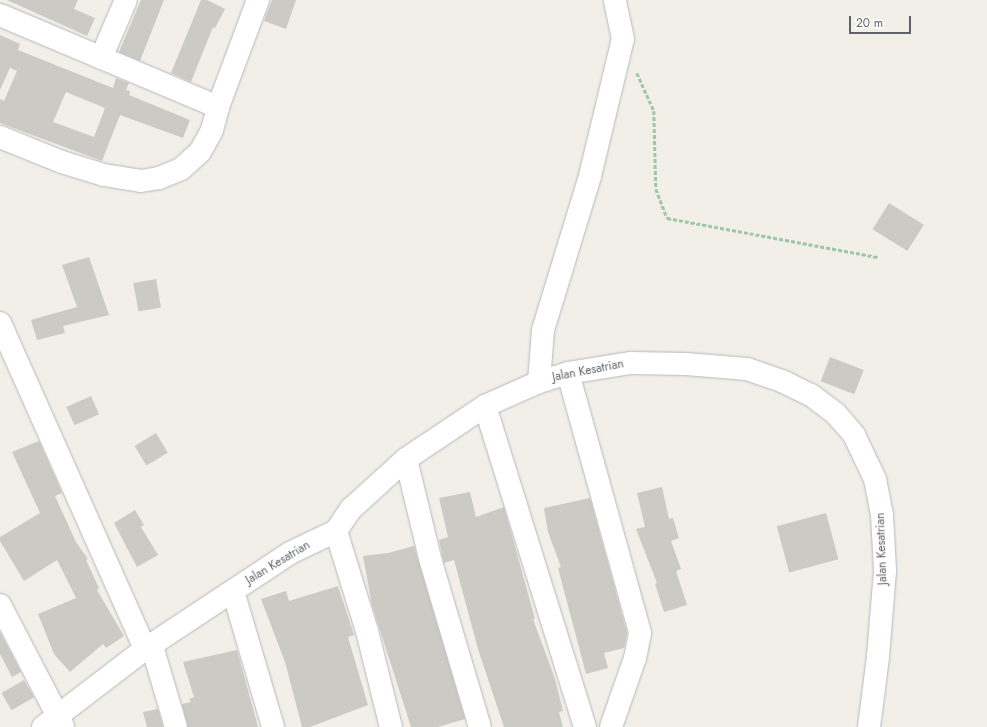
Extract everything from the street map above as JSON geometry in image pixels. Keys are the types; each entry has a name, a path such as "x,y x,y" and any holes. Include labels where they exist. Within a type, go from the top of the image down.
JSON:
{"street":[{"path":"101,58 126,0"},
{"path":"0,137 90,171 141,181 159,178 181,169 200,152 212,130 218,107 258,0"},
{"path":"539,382 543,330 590,176 623,39 614,0"},
{"path":"0,15 218,107"},
{"path":"0,323 148,648 176,727"},
{"name":"Jalan Kesatrian","path":"55,723 148,648 290,553 336,530 351,509 406,459 485,406 539,382 568,373 632,363 686,364 747,369 782,381 811,395 836,414 854,435 875,479 882,515 885,571 878,657 869,727"},
{"path":"568,373 640,633 635,658 611,727"},
{"path":"485,406 585,727"},
{"path":"406,459 431,562 480,727"},
{"path":"336,530 367,631 391,727"},
{"path":"233,591 273,727"},
{"path":"0,605 55,723"}],"path":[{"path":"623,39 654,111 656,189 667,218 878,257"}],"building":[{"path":"7,0 78,0 74,9 95,18 87,36"},
{"path":"141,0 164,0 140,61 119,52"},
{"path":"201,0 207,0 225,9 215,28 213,27 191,82 171,73"},
{"path":"272,0 296,0 286,29 264,21"},
{"path":"0,35 20,44 18,50 113,88 116,78 129,83 126,90 130,91 129,95 190,120 183,138 120,115 102,161 0,123 0,99 4,101 17,71 10,68 0,90","holes":["66,92 105,108 94,137 53,122"]},
{"path":"889,203 924,225 907,251 873,229"},
{"path":"89,257 109,315 63,326 65,333 37,340 31,320 77,307 62,265"},
{"path":"156,279 161,308 138,312 133,283"},
{"path":"830,357 864,370 854,394 821,381"},
{"path":"91,396 99,414 74,425 66,407"},
{"path":"156,433 168,453 146,466 135,446"},
{"path":"39,441 62,493 55,496 76,542 88,559 86,560 99,588 97,590 124,636 106,648 103,644 70,672 54,654 38,614 76,598 57,560 24,581 0,541 0,537 40,513 12,452"},
{"path":"662,487 669,519 673,518 679,538 671,541 681,569 676,571 687,605 664,612 655,584 657,583 636,529 645,527 637,493"},
{"path":"470,492 476,517 504,507 535,619 533,619 555,679 563,711 559,712 563,727 504,727 478,649 454,560 444,563 439,540 448,537 439,498"},
{"path":"590,498 627,633 624,648 604,653 608,668 586,674 558,568 561,567 548,532 544,508"},
{"path":"135,510 144,525 141,527 158,555 137,567 114,523"},
{"path":"826,513 838,559 789,573 777,526"},
{"path":"414,546 465,719 438,727 411,727 372,605 363,556 388,553"},
{"path":"338,586 354,635 348,637 368,705 310,727 302,727 285,662 261,599 286,591 289,601"},
{"path":"0,632 21,672 12,677 0,654"},
{"path":"237,650 258,727 188,727 182,704 191,702 189,699 194,697 183,662"},
{"path":"24,680 34,697 11,710 1,693"},
{"path":"158,709 163,727 147,727 143,712"}]}
